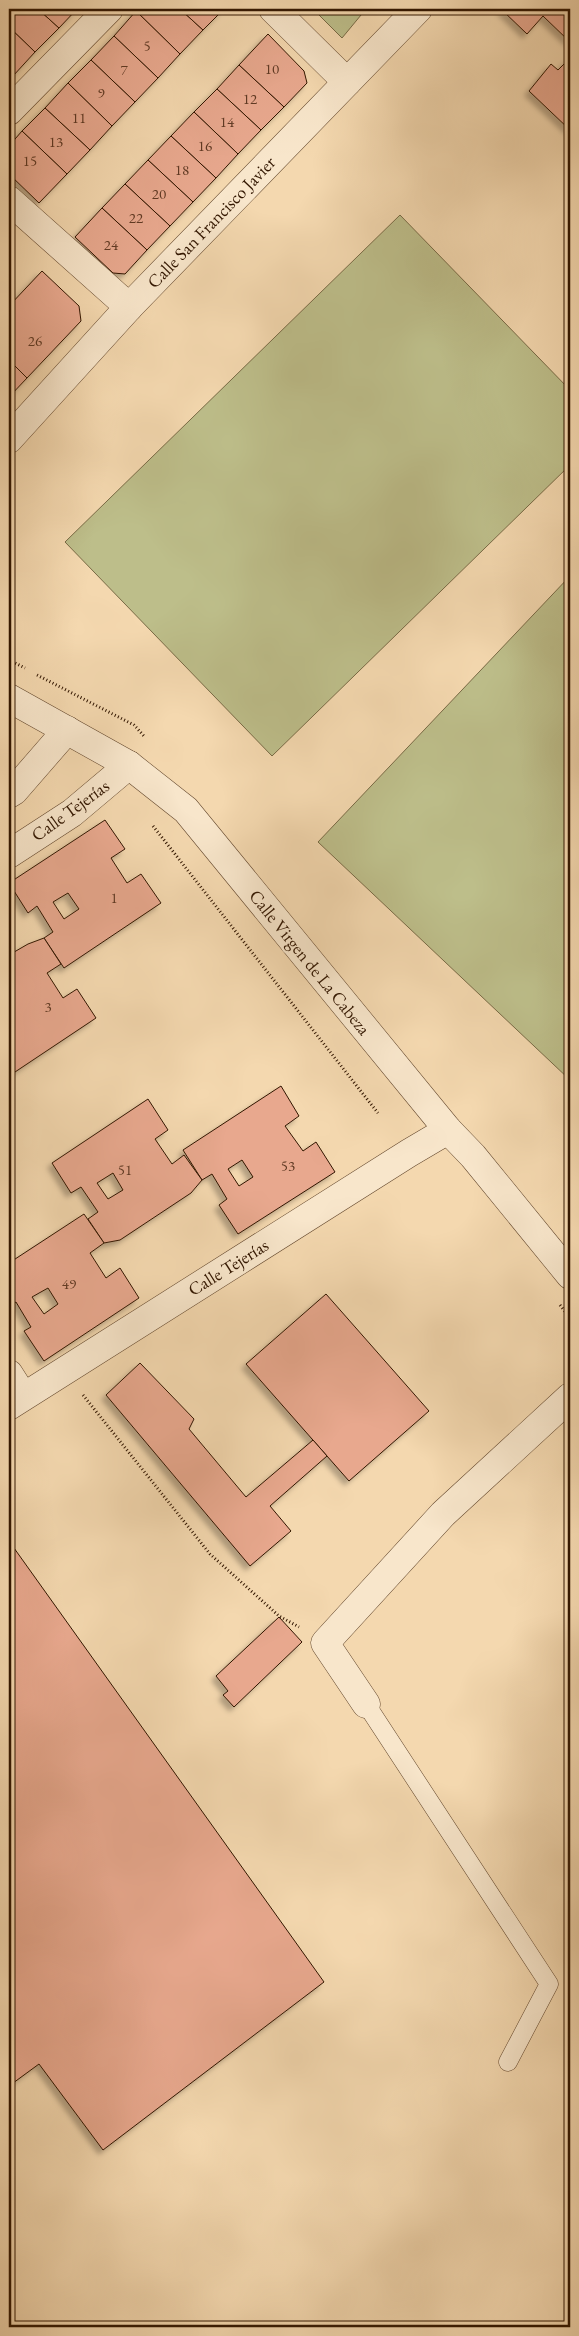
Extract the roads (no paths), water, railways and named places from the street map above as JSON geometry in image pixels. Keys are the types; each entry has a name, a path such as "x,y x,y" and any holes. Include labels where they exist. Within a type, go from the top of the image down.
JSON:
{"street":[{"path":"9,111 109,9"},
{"path":"273,9 347,82"},
{"name":"Calle San Francisco Javier","path":"9,439 129,307 418,9"},
{"path":"9,200 129,307"},
{"name":"Calle Virgen de La Cabeza","path":"9,698 129,765 186,810 448,1130 473,1156 570,1275"},
{"path":"9,794 14,791 67,730"},
{"name":"Calle Tejerías","path":"9,854 72,813 129,765"},
{"name":"Calle Tejerías","path":"14,1392 63,1371 448,1130"},
{"path":"366,1704 325,1643 443,1514 570,1397"}],"lane":[{"path":"366,1704 549,1984 508,2062"}]}
